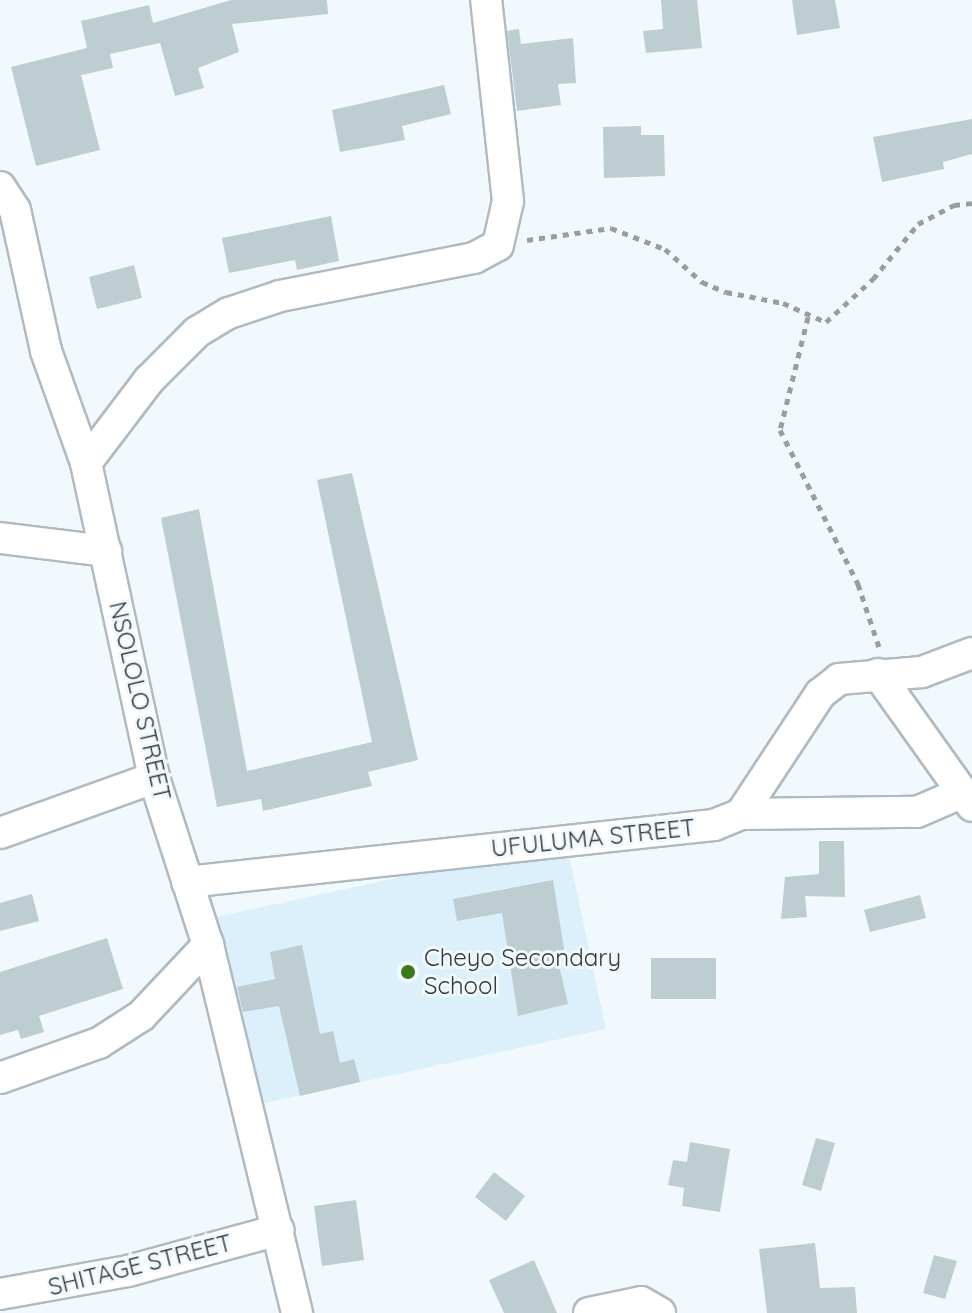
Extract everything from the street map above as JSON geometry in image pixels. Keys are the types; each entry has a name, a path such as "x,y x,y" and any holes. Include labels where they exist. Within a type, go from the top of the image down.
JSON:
{"street":[{"path":"86,463 149,380 197,332 229,313 280,296 474,258 498,245 508,201 486,0"},
{"name":"NSOLOLO STREET","path":"0,187 15,210 46,351 86,463 154,778 208,945 297,1313"},
{"path":"0,538 106,551"},
{"path":"741,814 820,694 854,674 922,672 972,653"},
{"path":"885,674 966,800"},
{"path":"0,833 154,778"},
{"name":"UFULUMA STREET","path":"187,882 669,832 741,814 917,812 966,800"},
{"path":"0,1078 99,1043 141,1016 208,945"},
{"name":"SHITAGE STREET","path":"0,1294 128,1271 279,1230"},
{"path":"589,1313 641,1302 660,1313"}],"path":[{"path":"498,245 611,228 665,249 714,287 783,303 808,317 834,319 918,224 954,205 972,203"},
{"path":"808,317 780,430 858,584 885,674"}],"shaded area":[{"name":"Cheyo Secondary School","path":"566,841 606,1029 251,1106 211,918"}],"building":[{"path":"231,0 327,0 328,14 232,24 239,52 198,68 204,88 175,96 160,43 110,54 113,68 81,75 100,150 36,166 11,67 87,48 81,21 149,5 153,23"},
{"path":"661,0 697,0 702,48 646,53 643,31 663,29"},
{"path":"792,0 835,0 840,28 797,35"},
{"path":"519,29 521,44 573,38 576,83 558,84 561,105 517,111 507,31"},
{"path":"444,85 451,114 402,126 405,140 340,152 332,110"},
{"path":"972,119 972,154 943,162 944,169 882,182 873,137"},
{"path":"641,126 641,135 664,135 665,176 604,178 603,127"},
{"path":"331,216 339,261 297,270 295,260 229,273 222,238"},
{"path":"134,265 142,298 97,309 89,277"},
{"path":"352,473 418,760 368,772 372,786 263,811 261,799 217,807 161,518 199,509 247,771 372,742 317,480"},
{"path":"819,841 844,841 845,897 805,896 807,917 781,919 785,877 819,874"},
{"path":"553,880 565,955 557,957 568,1004 518,1016 502,913 457,921 453,899"},
{"path":"32,894 39,921 0,931 0,903"},
{"path":"920,895 926,918 870,932 864,910"},
{"path":"107,938 123,989 39,1016 44,1032 21,1039 18,1030 0,1035 0,972"},
{"path":"302,945 320,1034 333,1031 340,1063 354,1059 360,1082 300,1096 279,1006 243,1012 237,987 275,979 270,952"},
{"path":"651,958 716,958 716,999 651,999"},
{"path":"816,1138 835,1143 821,1191 802,1185"},
{"path":"690,1142 730,1149 720,1212 682,1206 684,1188 668,1185 673,1160 687,1162"},
{"path":"494,1172 525,1196 506,1221 475,1197"},
{"path":"356,1200 364,1260 322,1266 314,1206"},
{"path":"815,1243 820,1288 855,1287 857,1313 767,1313 759,1249"},
{"path":"934,1255 957,1261 945,1299 923,1293"},
{"path":"534,1260 557,1313 504,1313 489,1280"}],"place":[{"name":"Cheyo Secondary School","path":"408,972"}]}
